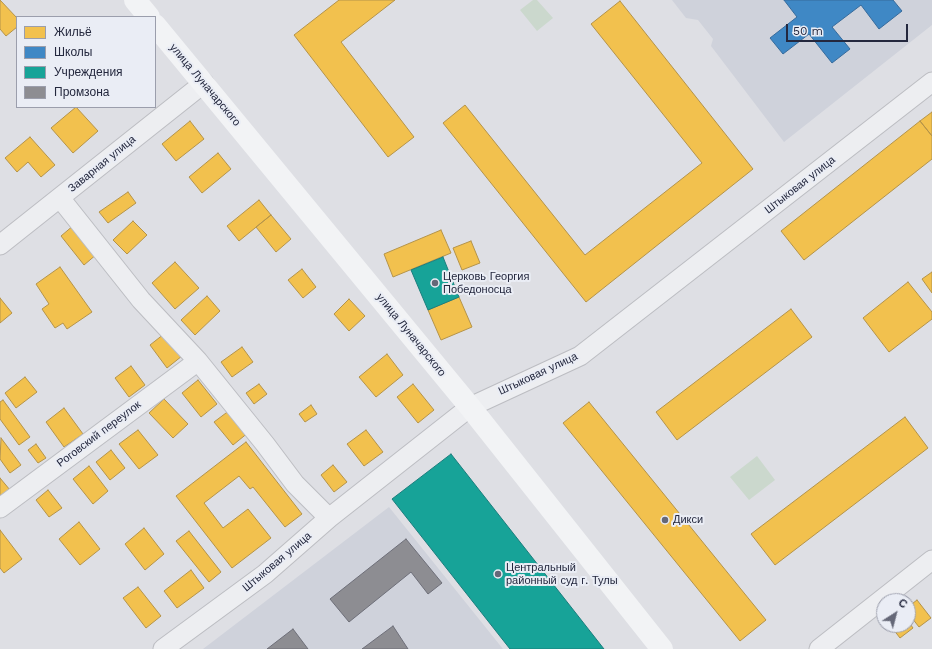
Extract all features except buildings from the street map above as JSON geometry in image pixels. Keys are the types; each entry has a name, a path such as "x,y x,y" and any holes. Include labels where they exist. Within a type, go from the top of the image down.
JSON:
{"main road":[{"path":"134,0 148,16"},
{"name":"улица Луначарского","path":"156,26 470,407 662,649"}],"street":[{"name":"Штыковая улица","path":"163,649 265,574 329,518 470,407 580,356 932,82"},
{"name":"Заварная улица","path":"0,245 204,83"},
{"path":"60,198 141,300 198,361 265,444 295,484 329,518"},
{"name":"Роговский переулок","path":"0,508 198,361"},
{"path":"819,649 932,560"}],"shaded area":[{"path":"533,0 537,0 553,18 537,31 520,10"},
{"path":"672,0 932,0 932,25 784,142 711,46 713,39 698,20 686,18"},
{"path":"757,456 775,480 749,500 730,477"},
{"path":"389,507 503,649 203,649"}],"place":[{"name":"Церковь Георгия Победоносца","path":"435,283"},
{"name":"Дикси","path":"665,520"},
{"name":"Центральный районный суд г. Тулы","path":"498,574"}]}
